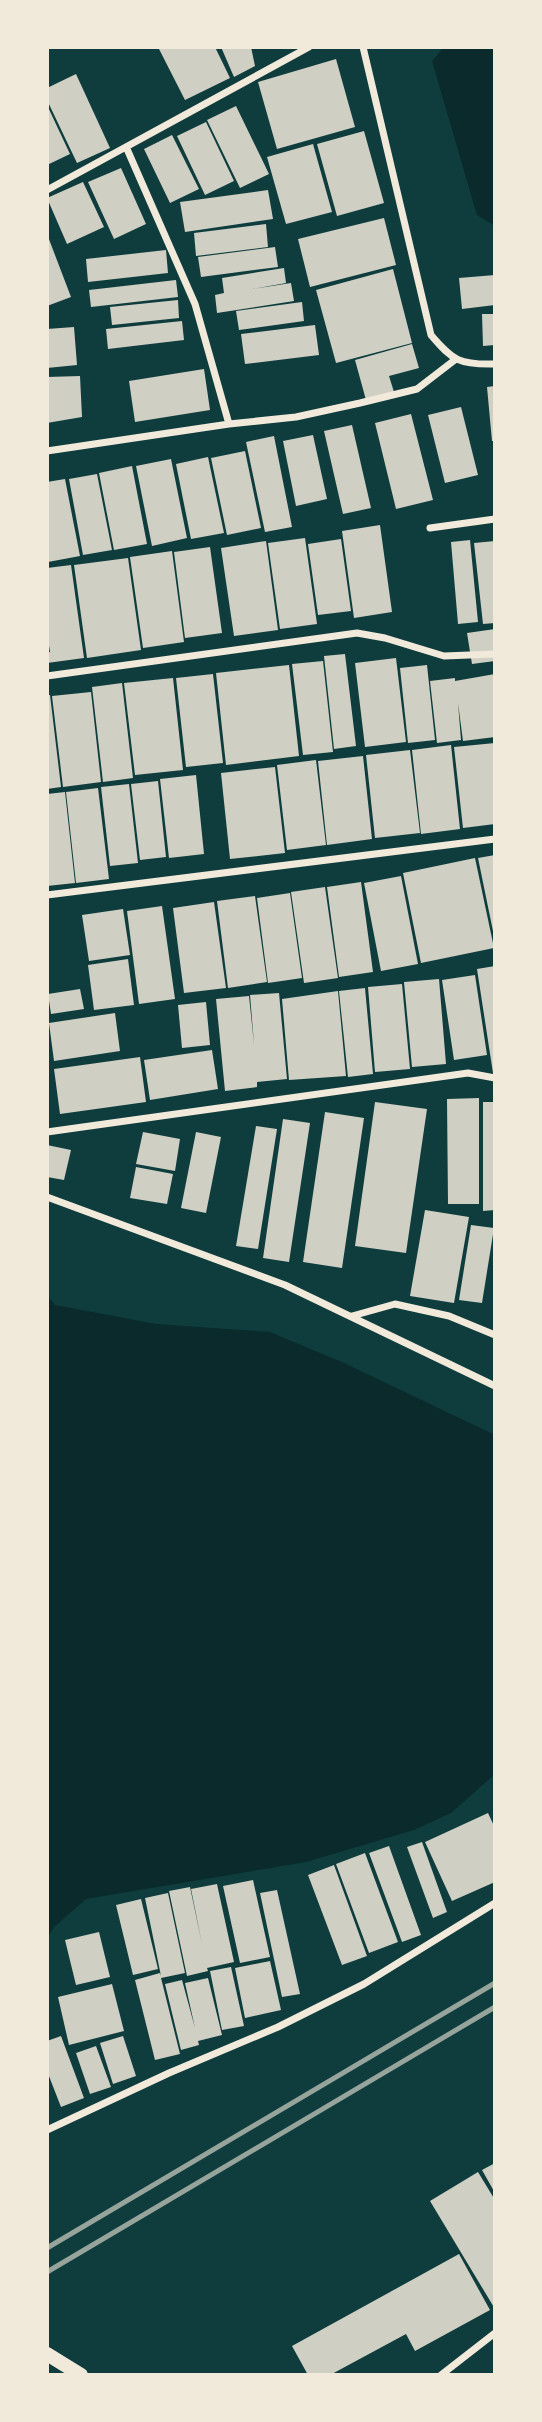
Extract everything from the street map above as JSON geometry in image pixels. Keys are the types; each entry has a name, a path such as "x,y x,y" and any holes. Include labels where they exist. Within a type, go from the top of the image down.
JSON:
{"main road":[{"path":"47,2354 81,2375"}],"street":[{"path":"47,190 127,149 309,47"},
{"path":"363,47 431,335 456,359 472,365 495,364"},
{"path":"127,149 195,304 229,424"},
{"path":"47,452 229,424 296,417 417,389 456,359"},
{"path":"430,528 495,519"},
{"path":"47,676 357,633 385,638 444,656 495,654"},
{"path":"47,895 495,839"},
{"path":"47,1132 468,1073 495,1078"},
{"path":"47,1197 285,1285 495,1386"},
{"path":"351,1317 395,1304 449,1316 495,1335"},
{"path":"47,2130 169,2073 278,2027 364,1984 495,1903"},
{"path":"441,2375 495,2333"}],"water":[{"path":"444,47 495,47 495,226 477,215 432,61"},
{"path":"47,1295 55,1305 156,1324 270,1332 344,1363 495,1435 495,1774 451,1813 414,1830 306,1862 86,1899 54,1927 47,1939"}],"building":[{"path":"158,47 215,47 230,78 185,100"},
{"path":"221,47 251,47 255,66 234,77"},
{"path":"336,59 355,127 277,149 258,82"},
{"path":"76,74 110,148 77,163 47,100 47,88"},
{"path":"47,105 70,154 47,165"},
{"path":"236,106 269,174 240,188 207,120"},
{"path":"206,122 234,181 205,195 177,136"},
{"path":"364,131 384,203 337,216 317,144"},
{"path":"172,135 199,189 170,203 144,149"},
{"path":"313,144 332,212 286,224 267,157"},
{"path":"121,168 146,224 114,239 88,182"},
{"path":"83,182 104,227 67,244 47,198"},
{"path":"268,190 273,219 185,232 180,202"},
{"path":"384,218 396,265 310,287 298,239"},
{"path":"266,224 268,247 196,256 194,233"},
{"path":"47,234 71,297 47,306"},
{"path":"275,247 278,267 201,277 198,257"},
{"path":"166,250 168,273 88,282 86,259"},
{"path":"284,268 286,283 252,289 291,283 294,301 217,313 215,295 224,293 222,278"},
{"path":"393,269 412,343 336,363 316,290"},
{"path":"495,275 495,305 462,309 459,278"},
{"path":"176,280 178,297 91,307 89,290"},
{"path":"178,300 179,318 112,325 110,307"},
{"path":"302,302 304,321 239,330 236,311"},
{"path":"482,314 495,314 495,345 483,346"},
{"path":"182,321 184,340 108,349 106,329"},
{"path":"315,325 319,355 245,364 241,334"},
{"path":"74,327 77,365 47,368 47,329"},
{"path":"412,344 419,368 389,376 394,392 366,400 355,360"},
{"path":"204,369 210,410 135,422 129,381"},
{"path":"80,376 82,417 47,423 47,377"},
{"path":"495,386 495,441 492,441 487,387"},
{"path":"461,407 478,475 445,483 428,415"},
{"path":"411,414 433,500 396,509 375,423"},
{"path":"352,425 371,508 343,514 324,431"},
{"path":"313,435 327,499 296,506 283,441"},
{"path":"274,436 292,527 265,532 246,442"},
{"path":"245,451 261,528 227,535 211,458"},
{"path":"208,457 224,533 191,539 176,464"},
{"path":"171,459 187,538 152,546 136,466"},
{"path":"132,466 147,544 114,550 99,473"},
{"path":"97,474 112,550 83,555 69,479"},
{"path":"65,479 80,556 48,562 47,482"},
{"path":"380,525 392,612 354,618 342,531"},
{"path":"305,538 317,624 280,629 268,543"},
{"path":"341,539 351,611 318,615 308,544"},
{"path":"470,540 478,622 458,624 451,542"},
{"path":"266,541 278,630 234,636 221,548"},
{"path":"495,541 495,623 483,624 474,543"},
{"path":"210,547 222,633 185,638 174,552"},
{"path":"172,551 184,642 143,648 130,557"},
{"path":"128,558 141,650 87,658 74,565"},
{"path":"71,565 84,658 47,663 47,653 50,652 47,633 47,568"},
{"path":"495,629 495,661 472,664 467,633"},
{"path":"345,654 356,746 334,749 324,656"},
{"path":"396,658 406,742 365,747 355,663"},
{"path":"323,661 333,752 303,755 292,664"},
{"path":"289,665 299,756 226,765 216,673"},
{"path":"427,665 435,740 408,743 400,668"},
{"path":"213,674 223,763 186,767 176,678"},
{"path":"495,674 495,737 463,741 458,703 461,740 437,743 430,681 455,678 455,681"},
{"path":"173,678 183,770 135,775 124,683"},
{"path":"122,683 133,778 103,782 92,687"},
{"path":"91,692 101,782 63,787 52,696"},
{"path":"47,695 50,695 61,787 47,789"},
{"path":"495,743 495,824 463,828 454,747"},
{"path":"451,745 460,829 421,834 412,750"},
{"path":"410,750 420,833 375,838 366,755"},
{"path":"363,756 372,839 327,845 318,761"},
{"path":"316,760 326,845 287,850 277,765"},
{"path":"275,767 285,853 230,859 221,773"},
{"path":"196,775 204,854 169,858 160,779"},
{"path":"158,781 166,857 140,860 131,784"},
{"path":"129,784 138,863 110,866 101,787"},
{"path":"98,788 109,879 76,883 66,792"},
{"path":"65,792 75,883 47,886 47,794"},
{"path":"495,855 495,935 494,936 478,858"},
{"path":"475,858 494,948 421,963 403,873"},
{"path":"401,876 418,964 381,971 364,883"},
{"path":"361,882 373,972 339,977 327,887"},
{"path":"325,887 338,978 304,983 291,892"},
{"path":"290,893 302,978 268,983 257,898"},
{"path":"255,896 267,982 228,988 217,901"},
{"path":"214,902 226,988 184,993 173,908"},
{"path":"162,906 175,999 139,1004 127,911"},
{"path":"123,909 130,955 89,961 82,915"},
{"path":"128,959 134,1005 94,1010 88,965"},
{"path":"495,966 495,1073 493,1073 477,969"},
{"path":"475,975 487,1055 454,1060 442,980"},
{"path":"439,979 446,1064 412,1067 404,982"},
{"path":"402,984 410,1069 375,1072 368,987"},
{"path":"365,988 373,1074 348,1077 339,991"},
{"path":"80,989 84,1009 51,1014 48,994"},
{"path":"338,991 346,1076 289,1080 282,999"},
{"path":"279,993 287,1079 257,1082 257,1087 225,1091 216,999 249,996 254,1044 250,995"},
{"path":"206,1002 210,1045 182,1048 178,1005"},
{"path":"115,1013 120,1051 54,1061 49,1023"},
{"path":"212,1050 218,1089 150,1100 144,1060"},
{"path":"140,1057 146,1102 60,1114 54,1069"},
{"path":"479,1098 479,1204 448,1204 447,1099"},
{"path":"375,1102 427,1109 406,1253 355,1246"},
{"path":"483,1102 495,1102 495,1210 483,1211"},
{"path":"325,1112 364,1118 342,1268 303,1262"},
{"path":"283,1119 310,1123 289,1262 263,1258"},
{"path":"256,1126 277,1129 258,1249 236,1246"},
{"path":"143,1132 180,1139 175,1171 136,1164"},
{"path":"196,1132 221,1137 206,1213 181,1208"},
{"path":"47,1145 71,1150 64,1180 47,1177"},
{"path":"136,1167 173,1174 167,1204 130,1198"},
{"path":"425,1210 469,1217 454,1303 410,1296"},
{"path":"471,1225 494,1228 482,1303 459,1300"},
{"path":"488,1813 495,1828 495,1882 452,1901 425,1842"},
{"path":"422,1842 447,1912 433,1918 407,1847"},
{"path":"389,1846 421,1935 402,1942 369,1853"},
{"path":"365,1853 398,1942 369,1953 336,1864"},
{"path":"334,1865 367,1956 342,1965 308,1875"},
{"path":"253,1880 270,1957 240,1963 223,1886"},
{"path":"217,1884 234,1962 187,1976 169,1891 190,1887 202,1944 191,1889"},
{"path":"277,1890 300,1994 282,1997 260,1893"},
{"path":"168,1893 185,1973 161,1978 180,2054 155,2060 135,1980 160,1973 161,1976 145,1898"},
{"path":"141,1899 158,1969 133,1975 116,1905"},
{"path":"99,1932 110,1977 76,1985 65,1940"},
{"path":"270,1961 281,2010 245,2018 235,1968"},
{"path":"231,1967 244,2026 222,2030 210,1971"},
{"path":"208,1978 222,2035 198,2041 199,2045 181,2050 165,1984 182,1980 195,2028 185,1983"},
{"path":"112,1984 124,2031 69,2045 58,1997"},
{"path":"61,2036 84,2098 61,2107 47,2071 47,2041"},
{"path":"123,2036 136,2076 113,2084 100,2043"},
{"path":"96,2046 111,2087 90,2094 76,2053"},
{"path":"495,2163 495,2193 482,2170"},
{"path":"478,2172 495,2200 495,2309 430,2201"},
{"path":"459,2254 490,2310 415,2351 406,2334 330,2375 308,2375 292,2346"}],"railway":[{"path":"47,2248 495,1983"},
{"path":"47,2272 495,2007"}]}
